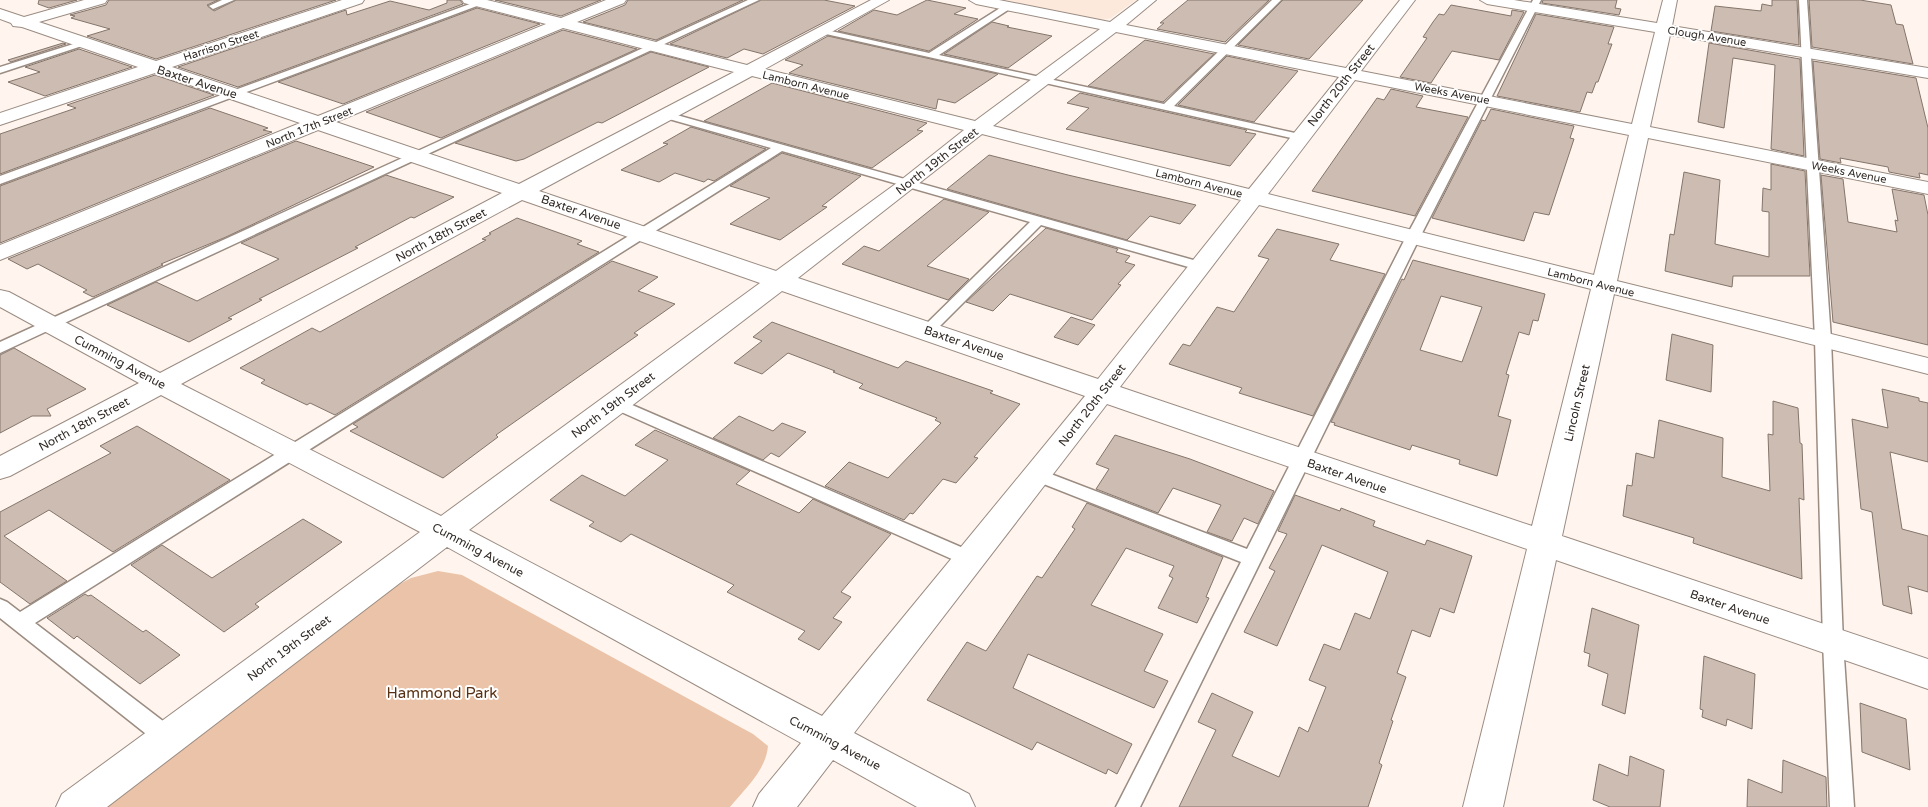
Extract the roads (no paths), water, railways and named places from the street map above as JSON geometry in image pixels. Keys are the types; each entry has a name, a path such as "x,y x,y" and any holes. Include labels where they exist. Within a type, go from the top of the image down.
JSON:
{"street":[{"path":"8,21 100,0"},
{"name":"Harrison Street","path":"0,119 357,0"},
{"name":"North 17th Street","path":"0,253 619,0"},
{"name":"North 18th Street","path":"0,469 882,0"},
{"name":"Weeks Avenue","path":"976,0 1928,188"},
{"name":"North 19th Street","path":"76,807 908,184 978,128 1149,0"},
{"name":"North 20th Street","path":"773,807 1408,0"},
{"name":"Clough Avenue","path":"1487,0 1536,4 1664,29 1928,73"},
{"name":"Lincoln Street","path":"1483,807 1670,0"},
{"name":"Lamborn Avenue","path":"475,2 1928,366"},
{"name":"Baxter Avenue","path":"8,21 86,43 154,68 780,280 1544,544 1928,674"},
{"name":"Cumming Avenue","path":"0,296 160,384 444,532 955,807"}],"lane":[{"path":"213,6 230,0"},
{"path":"0,348 755,0"},
{"path":"1166,108 1277,0"},
{"path":"1803,0 1804,52 1813,165 1823,339 1833,642 1842,807"},
{"path":"0,180 475,2"},
{"path":"1128,807 1300,459 1413,237 1536,4"},
{"path":"930,56 1008,6"},
{"path":"822,32 1300,137"},
{"path":"0,70 86,43"},
{"path":"666,115 1199,266"},
{"path":"20,622 779,148"},
{"path":"927,331 1038,221"},
{"path":"616,403 970,559"},
{"path":"1036,474 1251,558"},
{"path":"0,607 168,738"}],"park label":[{"name":"Hammond Park","path":"442,693"}]}
